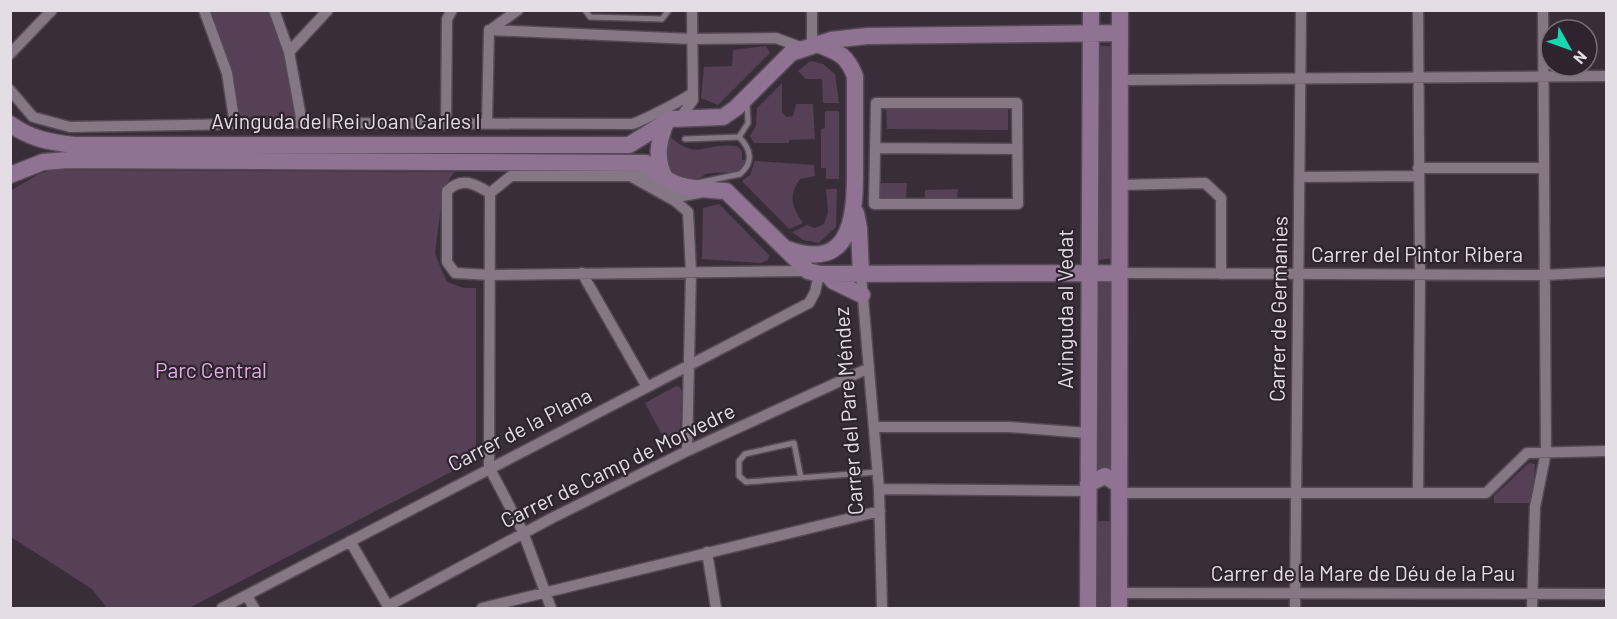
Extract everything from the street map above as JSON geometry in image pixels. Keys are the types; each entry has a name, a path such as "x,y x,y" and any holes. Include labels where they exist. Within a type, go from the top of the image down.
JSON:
{"street":[{"path":"10,54 52,10"},
{"path":"204,10 227,73 235,125"},
{"path":"274,10 289,52 302,123"},
{"path":"289,52 328,10"},
{"path":"446,125 447,19 452,10"},
{"path":"489,30 518,10"},
{"path":"666,180 657,159 660,139 669,122 693,100 692,10"},
{"path":"811,46 812,10"},
{"name":"Avinguda al Vedat","path":"1088,609 1091,10"},
{"path":"1119,601 1120,10"},
{"name":"Carrer de Germanies","path":"1295,609 1301,10"},
{"path":"1418,10 1420,274 1418,494"},
{"path":"489,30 692,39 776,39 811,46"},
{"path":"487,123 489,30"},
{"path":"669,122 723,117 791,53 811,46 859,36 1120,33"},
{"name":"Carrer del Pare Méndez","path":"811,46 838,52 849,61 855,76 855,210 859,228 862,295 878,472 882,609"},
{"path":"1120,80 1301,76 1539,77"},
{"path":"1532,609 1535,507 1546,452 1543,78"},
{"name":"Avinguda del Rei Joan Carles I","path":"10,90 33,117 70,127 302,123 446,125 669,122"},
{"path":"640,122 672,103 685,100 693,92"},
{"path":"876,103 1017,103 1017,149 1018,204 874,204 876,103"},
{"name":"Avinguda del Rei Joan Carles I","path":"10,123 24,134 40,141 74,145 630,146 669,122"},
{"path":"875,148 1017,149"},
{"name":"Avinguda del Rei Joan Carles I","path":"10,175 43,162 68,160 646,164 666,180 685,189 726,191 782,247 818,273 862,295"},
{"path":"1300,177 1543,168"},
{"name":"Avinguda del Rei Joan Carles I","path":"490,193 511,176 648,176 682,196 696,195 705,190"},
{"name":"Avinguda del Rei Joan Carles I","path":"630,176 675,201 688,212 691,272"},
{"path":"551,609 523,532 489,467 490,275 490,193 472,182 454,184 447,191 447,262 455,273 490,275 691,272 1119,273"},
{"path":"1119,185 1205,183 1221,198 1221,274"},
{"name":"Carrer del Pare Méndez","path":"782,247 805,255 820,256 838,247 847,233 855,210"},
{"path":"687,451 691,272"},
{"name":"Carrer del Pintor Ribera","path":"1119,273 1545,275 1606,272"},
{"path":"582,273 646,387"},
{"name":"Carrer de la Plana","path":"222,609 489,467 809,303 815,292 818,273"},
{"name":"Carrer de Camp de Morvedre","path":"389,608 523,532 687,451 869,368"},
{"path":"874,427 1009,427 1088,433"},
{"path":"1088,493 1103,510 1118,494 1486,493 1527,453 1606,451"},
{"path":"879,489 1088,493 1105,476 1118,494"},
{"path":"482,609 880,511"},
{"path":"350,541 389,608"},
{"path":"707,552 716,609"},
{"name":"Carrer de la Mare de Déu de la Pau","path":"1119,601 1295,594 1606,594"},
{"path":"247,596 254,609"}],"lane":[{"path":"585,10 590,17 662,19 669,10"},
{"path":"739,137 748,123 748,95"},
{"path":"685,139 739,137"},
{"path":"685,189 705,180 731,177 745,170 749,163 748,149 739,137"},
{"path":"801,478 794,443 745,454 739,461 739,476 746,482 801,478 878,472"}],"green space":[{"path":"204,11 274,11 302,121 235,125 227,73"},
{"path":"1098,45 1113,47 1113,258 1098,260"},
{"path":"766,46 770,53 718,105 701,98 704,67 732,66 733,50"},
{"path":"810,61 823,64 835,74 839,103 823,103 822,79 806,79 798,71"},
{"path":"782,83 782,112 786,117 793,116 796,104 813,104 815,139 789,140 789,143 754,143 750,136 756,126 757,108"},
{"path":"886,103 1008,103 1008,130 887,129"},
{"path":"825,111 839,111 839,179 826,179 826,168 821,168 821,129 825,128"},
{"path":"669,136 679,144 694,150 725,145 737,146 742,151 742,160 747,160 744,168 735,172 705,174 701,178 689,180 681,179 675,175 668,161"},
{"path":"755,161 814,165 815,176 800,179 793,196 794,207 803,223 789,229 742,181 750,175"},
{"name":"Parc Central","path":"52,170 454,172 443,189 435,254 447,282 464,288 476,288 476,459 189,608 107,608 92,589 11,537 10,191 39,174"},
{"path":"879,183 907,183 906,200 879,200"},
{"path":"826,189 837,189 836,227 819,243 803,240 792,232 807,225 815,228 824,224 828,212"},
{"path":"958,189 957,200 925,200 925,190"},
{"path":"719,204 769,255 768,260 761,263 702,259 703,208"},
{"path":"1096,281 1112,281 1111,468 1097,469"},
{"path":"676,386 680,387 682,392 680,439 668,446 645,403"},
{"path":"1529,463 1535,464 1533,494 1529,503 1494,503 1494,496"},
{"path":"1098,521 1111,521 1114,608 1094,608 1094,524"}]}
